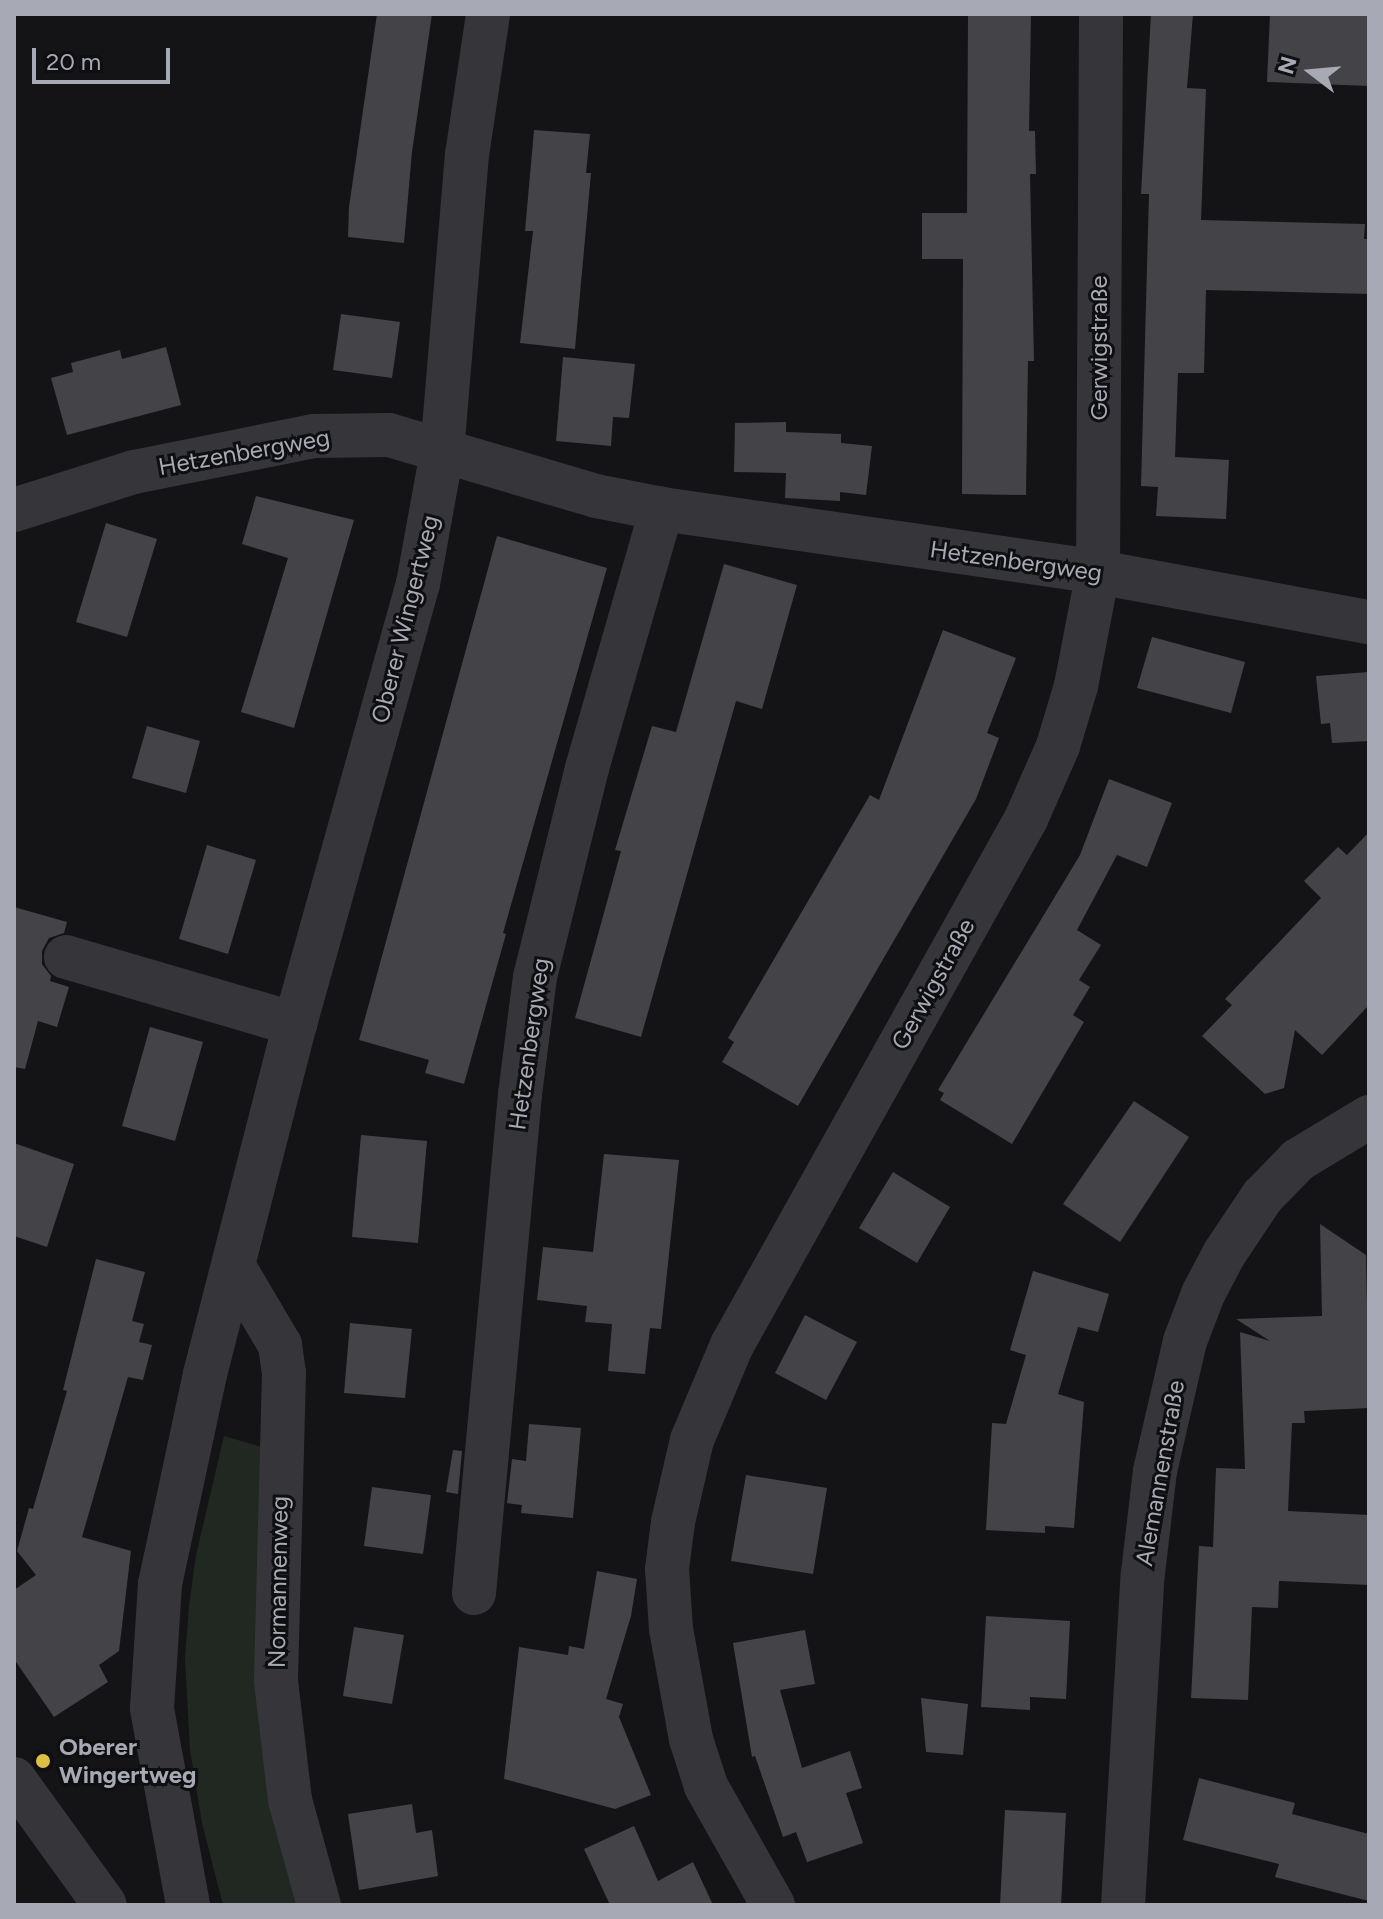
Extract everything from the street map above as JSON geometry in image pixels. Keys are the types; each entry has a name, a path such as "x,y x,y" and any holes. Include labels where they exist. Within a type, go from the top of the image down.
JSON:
{"street":[{"name":"Oberer Wingertweg","path":"188,1905 152,1708 160,1584 201,1389 295,1024 418,584 442,452 467,155 488,14"},
{"name":"Gerwigstraße","path":"773,1905 706,1786 679,1690 667,1569 673,1522 692,1440 732,1345 1026,819 1058,746 1076,686 1098,572 1101,14"},
{"name":"Hetzenbergweg","path":"14,510 134,472 314,436 389,435 596,496 662,509 1098,572 1369,622"},
{"name":"Hetzenbergweg","path":"474,1593 520,1094 535,977 587,768 662,509"},
{"path":"66,957 295,1024"},
{"name":"Alemannenstraße","path":"1123,1905 1143,1573 1155,1471 1185,1341 1203,1294 1224,1254 1262,1197 1298,1160 1369,1117"},
{"name":"Normannenweg","path":"234,1267 280,1345 284,1373 276,1681 290,1800 319,1905"},
{"path":"14,1779 105,1905"}],"shaded area":[{"path":"224,1436 262,1447 301,1905 223,1905 202,1823 190,1750 185,1659 189,1606 196,1555"}],"building":[{"path":"377,14 432,14 412,152 404,243 348,237 349,207"},
{"path":"968,14 1031,14 1029,131 1035,131 1036,174 1030,174 1034,361 1028,361 1026,495 962,494 963,259 922,259 922,213 967,213"},
{"path":"1151,14 1193,14 1187,88 1206,89 1201,220 1365,224 1364,239 1369,239 1369,294 1206,290 1204,373 1178,373 1175,457 1229,460 1226,519 1156,516 1158,487 1141,486 1149,194 1141,194"},
{"path":"1270,14 1369,14 1369,86 1267,82"},
{"path":"534,130 590,134 586,173 591,173 575,349 520,343 533,231 525,231"},
{"path":"341,314 400,322 392,378 333,370"},
{"path":"166,347 181,405 67,435 51,378 73,372 71,363 120,350 122,359"},
{"path":"563,357 635,364 629,418 613,417 611,446 556,441"},
{"path":"786,422 786,432 841,434 841,443 872,446 866,495 840,492 840,501 785,498 786,473 734,472 735,423"},
{"path":"256,496 354,520 294,728 241,712 288,558 242,544"},
{"path":"106,523 157,539 127,637 76,622"},
{"path":"497,536 607,568 503,933 506,934 464,1084 425,1073 429,1060 359,1040"},
{"path":"724,564 797,585 762,709 736,701 641,1037 575,1018 621,851 615,850 652,726 676,732"},
{"path":"943,630 1016,658 987,733 999,738 976,799 798,1106 722,1062 734,1042 728,1038 870,795 879,800"},
{"path":"1152,637 1245,662 1231,713 1137,688"},
{"path":"1369,672 1369,741 1332,743 1330,723 1321,724 1316,676"},
{"path":"147,726 200,741 186,793 132,778"},
{"path":"1109,779 1172,803 1147,867 1117,855 1077,930 1101,945 1079,980 1090,987 1073,1015 1084,1022 1012,1144 940,1100 944,1093 938,1090 1080,855"},
{"path":"1369,832 1369,1005 1322,1055 1295,1030 1284,1088 1265,1094 1202,1036 1232,1005 1225,999 1321,898 1304,881 1338,847 1347,855"},
{"path":"207,845 256,860 228,954 179,939"},
{"path":"14,907 67,922 64,933 49,938 42,951 42,964 51,976 50,981 69,987 57,1027 38,1021 25,1069 14,1067"},
{"path":"150,1027 203,1042 175,1141 122,1126"},
{"path":"1134,1101 1189,1137 1120,1242 1063,1204"},
{"path":"361,1135 427,1141 418,1243 352,1237"},
{"path":"14,1143 74,1164 47,1247 14,1236"},
{"path":"604,1154 679,1160 661,1329 650,1328 645,1374 608,1371 612,1324 585,1322 587,1306 537,1300 543,1247 593,1252"},
{"path":"893,1172 950,1207 917,1263 859,1228"},
{"path":"1320,1224 1366,1255 1369,1408 1304,1411 1305,1423 1292,1423 1288,1511 1369,1515 1369,1585 1279,1581 1278,1608 1252,1607 1248,1700 1191,1698 1199,1546 1213,1547 1216,1468 1245,1469 1240,1332 1270,1341 1236,1319 1322,1316"},
{"path":"96,1259 145,1272 132,1321 144,1324 139,1342 152,1345 143,1380 128,1377 82,1537 131,1551 119,1651 99,1665 108,1682 54,1717 14,1659 14,1590 36,1575 17,1551 29,1508 33,1509 67,1391 63,1390"},
{"path":"1033,1271 1109,1294 1098,1332 1078,1327 1058,1394 1084,1402 1074,1528 1045,1526 1045,1533 986,1530 992,1423 1006,1424 1026,1355 1010,1350"},
{"path":"805,1315 857,1342 826,1400 775,1373"},
{"path":"350,1323 412,1329 405,1398 344,1393"},
{"path":"529,1424 581,1428 573,1518 521,1513 522,1505 507,1503 512,1459 526,1461"},
{"path":"453,1450 462,1451 458,1494 446,1492"},
{"path":"746,1475 827,1488 813,1574 731,1561"},
{"path":"372,1487 431,1495 423,1554 364,1546"},
{"path":"597,1571 637,1579 631,1616 606,1699 623,1704 619,1717 651,1795 615,1809 504,1779 519,1647 568,1655 569,1646 584,1649"},
{"path":"986,1616 1070,1621 1066,1699 1030,1697 1030,1710 981,1707"},
{"path":"354,1627 404,1635 392,1704 343,1696"},
{"path":"805,1630 815,1684 780,1690 802,1768 850,1751 862,1788 846,1793 863,1843 807,1862 796,1832 783,1837 755,1756 752,1757 733,1643"},
{"path":"921,1698 968,1704 963,1755 926,1752"},
{"path":"1199,1778 1295,1803 1292,1814 1369,1834 1369,1901 1275,1877 1279,1864 1183,1840"},
{"path":"412,1804 416,1833 432,1830 438,1876 359,1890 348,1814"},
{"path":"1005,1810 1066,1813 1061,1905 1000,1905"},
{"path":"634,1826 658,1881 693,1862 713,1905 610,1905 584,1849"}],"place":[{"name":"Oberer Wingertweg","path":"43,1761"}]}
